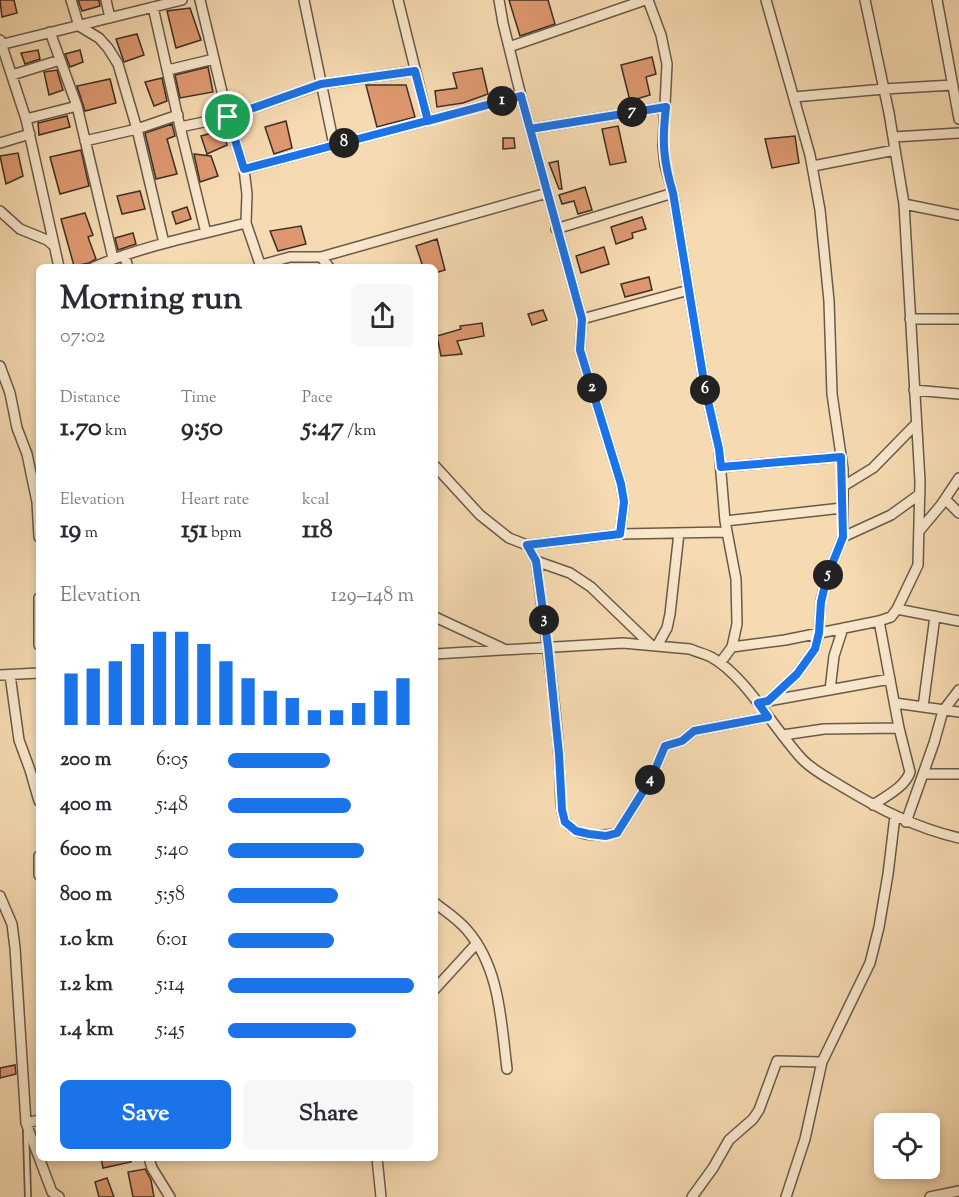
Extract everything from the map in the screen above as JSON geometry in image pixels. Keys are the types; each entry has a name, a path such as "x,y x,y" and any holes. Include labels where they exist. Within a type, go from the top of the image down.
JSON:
{"street":[{"path":"71,0 79,26 99,38 118,64 137,129 164,243"},
{"path":"106,0 110,18"},
{"path":"58,264 27,119 1,43 79,26 147,6 182,0"},
{"path":"200,0 228,117 244,169 247,194 246,223 260,264"},
{"path":"304,0 334,145"},
{"path":"398,0 428,121"},
{"path":"499,0 521,96 582,319 580,350 621,484 624,502 620,534"},
{"path":"509,47 646,0 661,34 667,64 663,146 665,165 673,193 705,388 719,449 725,521 736,579 737,624 732,647 720,663"},
{"path":"766,0 813,166 824,243 832,394 841,457 843,537 827,577 821,602 819,633 815,649 797,674 768,701"},
{"path":"732,647 819,633 879,621 891,616 897,609 918,565 920,494 904,204 894,137 865,0"},
{"path":"937,0 959,119"},
{"path":"147,6 168,70 206,233"},
{"path":"50,32 77,106 113,258"},
{"path":"168,70 214,59"},
{"path":"12,75 60,60"},
{"path":"180,127 228,117 321,84 415,71"},
{"path":"794,97 953,85"},
{"path":"244,169 521,96"},
{"path":"27,119 77,106"},
{"path":"530,129 666,107"},
{"path":"85,141 137,129 178,115"},
{"path":"894,137 959,133"},
{"path":"0,143 30,134"},
{"path":"813,166 895,150"},
{"path":"267,264 290,257 321,257 547,193"},
{"path":"556,230 673,193"},
{"path":"904,204 959,215"},
{"path":"0,211 20,229 47,240 53,245"},
{"path":"100,264 164,243 246,223"},
{"path":"124,255 127,264"},
{"path":"321,257 327,264"},
{"path":"582,319 689,290"},
{"path":"910,319 959,319"},
{"path":"0,366 17,428 27,454 36,497"},
{"path":"914,390 959,394"},
{"path":"842,487 873,468 916,424"},
{"path":"721,467 841,457"},
{"path":"438,469 480,515 509,538 527,545 620,534 727,532"},
{"path":"920,530 959,478"},
{"path":"843,537 891,515 920,494"},
{"path":"945,499 959,513"},
{"path":"725,521 842,508"},
{"path":"654,645 667,628 670,615 679,533"},
{"path":"527,545 536,561 548,646 562,810 565,822 576,831 606,836 617,833 651,779 665,746 682,741 694,731 768,717"},
{"path":"536,561 570,573 591,587 654,645"},
{"path":"897,609 959,621"},
{"path":"923,707 935,616"},
{"path":"438,618 505,650"},
{"path":"873,805 903,784 910,772 879,621"},
{"path":"830,690 834,656 843,628"},
{"path":"438,654 623,643 690,649 720,663 758,703 804,761 817,771 906,822 959,838"},
{"path":"36,674 5,675 19,740 36,791"},
{"path":"758,703 890,679"},
{"path":"906,822 944,711 959,690"},
{"path":"895,703 959,712"},
{"path":"783,735 824,729 900,728"},
{"path":"924,774 959,774"},
{"path":"786,1197 805,1139 822,1062 870,963 879,927 895,816"},
{"path":"0,896 12,924 26,1124 36,1150"},
{"path":"438,905 466,928 477,943 496,985 507,1069"},
{"path":"438,986 477,943"},
{"path":"692,1197 713,1168 729,1140 753,1119 759,1110 777,1061 822,1062"},
{"path":"26,1124 36,1121"},
{"path":"40,1161 52,1192 59,1197"},
{"path":"150,1161 170,1197"},
{"path":"377,1161 381,1197"},
{"path":"930,1197 959,1191"}],"lane":[{"path":"26,1124 28,1197"}],"building":[{"path":"0,0 14,0 17,13 2,17"},
{"path":"78,0 99,0 100,6 82,11"},
{"path":"509,0 548,0 555,24 520,36"},
{"path":"190,8 201,40 176,48 167,11"},
{"path":"137,34 144,55 124,62 116,39"},
{"path":"38,50 40,59 25,64 21,53"},
{"path":"80,50 83,62 70,67 65,54"},
{"path":"652,57 656,74 646,77 650,95 630,101 621,65"},
{"path":"208,67 213,92 180,98 175,75"},
{"path":"482,68 488,94 463,103 437,107 435,91 457,88 453,73"},
{"path":"57,70 63,90 49,95 44,72"},
{"path":"162,78 167,101 154,106 145,82"},
{"path":"110,79 116,103 85,111 77,86"},
{"path":"366,85 406,85 415,117 377,127"},
{"path":"67,116 70,127 39,135 38,123"},
{"path":"286,121 292,148 274,154 265,127"},
{"path":"172,124 175,136 167,139 177,174 156,179 145,133"},
{"path":"618,126 626,162 610,165 602,129"},
{"path":"223,130 227,145 207,154 201,136"},
{"path":"795,136 799,163 772,168 765,139"},
{"path":"503,138 514,138 515,148 503,149"},
{"path":"81,150 89,186 60,194 50,157"},
{"path":"18,153 23,176 6,184 0,156"},
{"path":"194,154 211,156 218,176 200,182"},
{"path":"558,161 562,189 559,189 549,163"},
{"path":"585,187 592,210 578,214 574,201 562,204 559,195"},
{"path":"140,191 145,209 122,214 117,196"},
{"path":"187,207 191,219 176,224 172,212"},
{"path":"85,213 93,235 88,237 96,259 89,263 73,264 61,219"},
{"path":"642,217 646,229 632,233 633,238 616,244 611,227"},
{"path":"301,226 306,244 278,251 270,231"},
{"path":"133,233 136,244 118,250 115,238"},
{"path":"437,239 445,270 438,272 438,264 422,264 416,246"},
{"path":"604,247 609,264 581,273 576,256"},
{"path":"649,277 652,290 625,297 621,284"},
{"path":"543,310 547,320 532,325 528,314"},
{"path":"482,323 484,336 457,341 462,354 441,356 438,336 461,329 460,326"},
{"path":"15,1065 16,1074 0,1078 0,1068"},
{"path":"102,1161 131,1161 131,1162 103,1168"},
{"path":"145,1169 151,1180 154,1197 133,1197 128,1172"},
{"path":"107,1178 114,1197 99,1197 95,1182"}],"route":[{"path":"228,117 244,169 428,121 475,108 521,96 530,129 666,107 663,146 665,165 673,193 705,388 721,467 841,457 843,537 827,577 821,602 819,633 815,649 797,674 768,701 758,703 768,717 694,731 682,741 665,746 651,779 617,833 606,836 589,834 576,831 565,822 562,810 548,646 536,561 527,545 620,534 624,502 621,484 580,350 582,319 556,230 521,96 428,121 415,71 321,84 228,117"}]}
